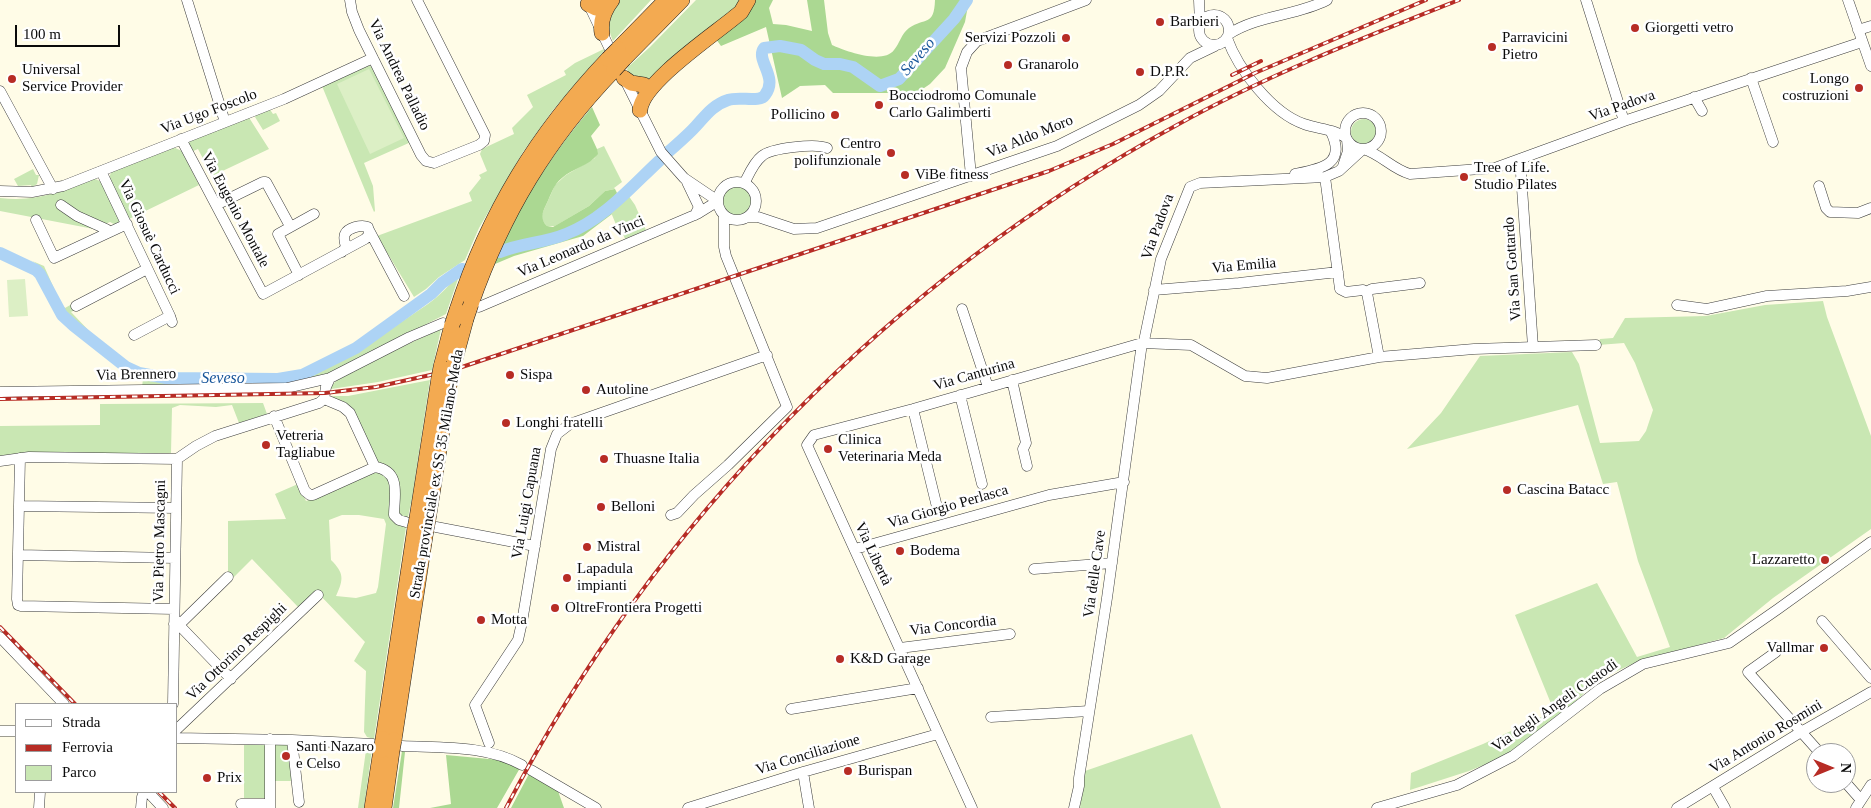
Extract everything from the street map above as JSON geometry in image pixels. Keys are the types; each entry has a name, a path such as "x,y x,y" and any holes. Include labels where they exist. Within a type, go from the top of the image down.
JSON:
{"highway":[{"name":"Strada provinciale ex SS 35 Milano-Meda","path":"384,808 388,745 446,371 461,315 500,206 537,146 575,96 629,81 663,6 682,0"},
{"path":"663,6 687,0"},
{"path":"629,81 662,77 741,12 748,0"},
{"path":"590,4 596,8 611,2"},
{"path":"602,33 601,20 611,2"},
{"name":"Strada provinciale ex SS 35 Milano-Meda","path":"372,808 388,745"}],"street":[{"path":"187,0 225,122"},
{"name":"Via Andrea Palladio","path":"350,0 352,12 420,154 426,161 434,163 480,145 484,141 485,135 417,0"},
{"path":"971,176 961,68 966,52 976,41 1086,0"},
{"path":"1200,0 1213,15 1225,20 1249,23"},
{"name":"Via Aldo Moro","path":"745,218 758,217 794,229 817,228 1057,146 1139,105 1159,91 1190,58 1196,45 1200,0"},
{"path":"1215,46 1221,44 1228,36 1249,23 1294,13 1327,0"},
{"path":"1586,0 1624,121"},
{"path":"1848,0 1871,66"},
{"path":"590,4 602,33 629,81 664,156 684,178 718,201"},
{"path":"1213,15 1205,17 1199,27 1201,39 1235,58"},
{"path":"1225,20 1229,29 1228,36 1235,58 1260,90 1280,111 1304,124 1342,135 1354,147 1363,149 1373,146 1380,138"},
{"path":"1858,30 1871,26"},
{"name":"Via Padova","path":"1142,343 1144,341 1162,256 1190,187 1202,183 1324,177 1336,173 1363,149 1404,172 1423,174 1495,168 1694,96 1862,42"},
{"name":"Via Aldo Moro","path":"1190,58 1215,46"},
{"name":"Via Ugo Foscolo","path":"0,191 20,192 53,189 284,99 373,58"},
{"path":"1751,78 1772,142"},
{"path":"0,91 53,189"},
{"path":"1694,96 1702,111"},
{"path":"1318,127 1336,127 1348,122 1357,115 1368,114 1378,121 1382,150 1390,163"},
{"path":"1343,167 1348,151 1345,133 1348,122"},
{"path":"1272,180 1328,165 1334,158 1336,150 1336,143 1331,132"},
{"name":"Via Eugenio Montale","path":"181,139 263,294 299,275"},
{"path":"744,182 762,155 772,150 817,146 827,148"},
{"name":"Via San Gottardo","path":"1520,159 1533,347"},
{"name":"Via Giosuè Carducci","path":"101,171 171,319 134,335"},
{"path":"1324,177 1340,287 1343,291 1362,290 1366,292 1371,289 1420,283"},
{"path":"684,178 699,207 696,215"},
{"path":"671,515 677,513 787,407 726,256 724,238 723,214 718,196 723,187 733,181 744,182 754,190 757,201 753,212 731,228 724,238"},
{"path":"216,205 266,182 290,226"},
{"path":"1819,186 1826,208 1830,212 1858,213 1871,208"},
{"path":"696,187 723,187"},
{"path":"696,215 718,201"},
{"name":"Via Aldo Moro","path":"757,201 763,211 776,222"},
{"path":"61,205 77,216 110,232"},
{"path":"314,214 279,232 278,236 299,275 368,237 369,230"},
{"path":"696,215 723,214 732,219 745,218"},
{"name":"Via Leonardo da Vinci","path":"330,378 410,337 696,215"},
{"path":"36,220 54,258 127,224"},
{"path":"342,252 346,247 344,236 346,232 363,225 369,230 404,296"},
{"path":"76,306 147,269"},
{"name":"Via Emilia","path":"1154,290 1338,272"},
{"path":"1677,305 1707,309 1767,296 1847,291 1871,287"},
{"path":"1366,292 1379,357"},
{"path":"962,309 988,387"},
{"name":"Via Canturina","path":"814,435 913,409 1142,343 1191,344 1245,376 1253,378 1267,378 1379,357 1474,349 1596,345"},
{"name":"Via delle Cave","path":"1074,808 1079,786 1124,482 1142,343"},
{"name":"Via Luigi Capuana","path":"490,747 474,705 518,640 550,449 557,434 563,428 579,420 767,355"},
{"path":"0,461 20,458 177,459 215,436 319,402 324,399 330,378"},
{"name":"Via Brennero","path":"0,392 280,389 330,378"},
{"path":"1012,380 1026,442 1023,449 1027,466"},
{"path":"960,395 982,484"},
{"path":"324,399 343,407 350,413 375,467 388,472 396,492 394,515 399,520 535,546"},
{"path":"913,409 937,507"},
{"path":"274,416 308,494 313,495 375,467"},
{"name":"Via Libertà","path":"814,435 806,445 972,808"},
{"path":"20,458 18,605 174,609"},
{"name":"Via Pietro Mascagni","path":"172,703 176,624 174,609 177,459"},
{"name":"Via Giorgio Perlasca","path":"854,549 1049,495 1124,482"},
{"path":"19,506 176,508"},
{"name":"Via degli Angeli Custodi","path":"1377,808 1457,785 1513,756 1600,689 1643,664 1729,642 1871,542"},
{"path":"18,556 175,558"},
{"path":"1034,569 1112,563"},
{"path":"228,578 183,621 176,624 231,678"},
{"name":"Via Ottorino Respighi","path":"178,728 318,595"},
{"path":"1822,621 1871,678"},
{"name":"Via Concordia","path":"900,648 1010,634"},
{"path":"0,637 63,703"},
{"path":"1776,652 1748,672 1811,743"},
{"path":"791,709 918,688"},
{"name":"Via Antonio Rosmini","path":"1678,808 1871,692"},
{"path":"991,717 1089,711"},
{"path":"0,731 15,731"},
{"name":"Via Conciliazione","path":"688,808 804,772 938,734"},
{"path":"178,738 270,739 388,745 490,747 596,808"},
{"path":"241,804 270,806 270,739"},
{"path":"292,740 299,802"},
{"path":"804,772 809,808"},
{"path":"1852,793 1859,804 1871,785"},
{"path":"1713,787 1725,808"},
{"path":"39,808 40,793"},
{"path":"141,808 142,797 145,793"},
{"path":"147,793 163,808"}],"green space":[{"path":"618,0 651,0 613,41 609,30 609,20"},
{"path":"696,0 743,0 741,5 650,78 640,79 631,75 627,70 628,67"},
{"path":"753,0 773,0 769,8 773,24 812,31 807,0 824,0 828,33 832,45 873,57 889,54 894,50 909,28 931,18 935,0 969,0 965,22 945,68 930,84 908,99 902,93 833,93 825,85 800,86 782,98 766,27 721,46 716,39"},
{"path":"604,49 553,110 523,152 479,228 465,260 439,277 414,297 377,236 472,201 469,193 481,178 479,175 487,171 480,154 482,149 514,134 512,128 533,107 527,95 566,75 564,71 575,63"},
{"path":"368,65 372,67 411,142 364,163 373,186 374,212 322,86"},
{"path":"369,69 404,138 370,154 337,84"},
{"path":"592,107 600,125 591,136 598,154 566,175 556,184 543,211 543,221 547,226 553,227 589,206 605,191 615,189 617,193 584,222 565,232 503,245 531,190 566,139"},
{"path":"269,108 273,114 276,113 280,121 263,130 255,117 256,114"},
{"path":"248,116 269,149 212,176 198,149 191,152 188,146 191,138"},
{"path":"1364,119 1373,123 1377,132 1373,141 1364,145 1355,141 1351,132 1355,123"},
{"path":"604,146 622,182 615,189 605,191 589,206 555,226 547,226 542,220 542,214 555,185 566,175 595,158 597,149"},
{"path":"173,147 182,151 199,185 129,219 109,179 111,172"},
{"path":"33,169 36,175 39,175 37,184 32,187 31,185 18,186 14,179"},
{"path":"93,178 102,182 121,222 116,225 110,222 103,225 100,224 78,213 66,202 61,206 62,211 99,230 0,211 0,198 26,199 48,195"},
{"path":"738,185 749,190 754,201 749,212 738,217 727,212 722,201 727,190"},
{"path":"628,195 635,205 646,230 625,239 620,226 617,227 610,210"},
{"path":"610,210 612,214 583,236 514,256 495,264 497,258 508,253 580,232"},
{"path":"30,260 44,266 61,304 65,308 72,304 75,310 71,312 93,335 86,332 69,317 56,298 42,269"},
{"path":"459,276 446,314 331,373 309,379 308,377 360,350 428,304"},
{"path":"25,279 28,316 9,317 7,280"},
{"path":"1823,301 1827,317 1871,436 1871,529 1773,598 1724,638 1637,662 1599,679 1559,717 1501,758 1469,771 1410,790 1411,773 1483,744 1554,711 1515,615 1597,583 1637,657 1670,647 1638,561 1617,482 1603,484 1578,405 1407,449 1441,413 1480,356 1572,352 1579,364 1600,443 1639,441 1646,431 1653,410 1635,363 1624,343 1598,345 1600,339 1613,338 1625,318 1706,316 1765,305"},
{"path":"441,329 432,370 378,382 331,389 332,385 339,378"},
{"path":"143,379 163,382 261,385 142,387"},
{"path":"430,380 412,498 406,519 398,514 398,497 362,430 332,396 348,396"},
{"path":"263,403 267,414 239,423 232,405 216,407 180,405 172,408 171,453 140,453 137,456 0,458 0,426 100,425 100,404"},
{"path":"374,472 381,472 391,482 390,518 406,527 374,739 367,737 364,732 366,671 354,661 365,642 317,592 299,608 252,559 234,577 228,571 228,521 286,519 275,494 298,484 306,501","holes":["342,515 359,515 384,519 386,524 378,587 376,593 356,598 336,596 341,576 331,560 329,520"]},
{"path":"1192,734 1221,808 1080,808 1085,771"},
{"path":"288,743 293,781 275,781 275,744"},
{"path":"244,745 266,745 266,798 244,798"},
{"path":"372,749 364,808 358,808 366,750"},
{"path":"402,751 405,752 399,808 393,808"},
{"path":"446,755 500,760 520,768 497,808 430,808 451,804"},
{"path":"530,772 558,791 564,808 511,808"}],"waterway":[{"name":"Seveso","path":"667,153 718,105 728,100 759,99 765,95 769,88 769,82 762,58 764,48 780,46 801,50 824,64 840,64 853,67 880,86 899,79 954,19 967,0"},
{"name":"Seveso","path":"500,252 558,237 579,228 616,202 659,161"},
{"name":"Seveso","path":"0,253 36,270 62,315 126,367 139,373 166,378 278,379 302,375 356,348 431,294 442,283 462,269"}],"railway":[{"path":"0,399 325,393 376,387 453,370 1049,171 1113,144 1255,73 1426,0"},
{"path":"506,808 566,702 634,602 709,506 791,417 879,333 973,257 1072,187 1177,125 1280,73 1459,0"},
{"path":"1232,75 1261,61"},
{"path":"0,627 74,703"},
{"path":"160,793 175,808"}],"place":[{"name":"Barbieri","path":"1160,22"},
{"name":"Giorgetti vetro","path":"1635,28"},
{"name":"Servizi Pozzoli","path":"1066,38"},
{"name":"Parravicini Pietro","path":"1492,47"},
{"name":"Granarolo","path":"1008,65"},
{"name":"D.P.R.","path":"1140,72"},
{"name":"Universal Service Provider","path":"12,79"},
{"name":"Longo costruzioni","path":"1859,88"},
{"name":"Bocciodromo Comunale Carlo Galimberti","path":"879,105"},
{"name":"Pollicino","path":"835,115"},
{"name":"Centro polifunzionale","path":"891,153"},
{"name":"ViBe fitness","path":"905,175"},
{"name":"Tree of Life. Studio Pilates","path":"1464,177"},
{"name":"Sispa","path":"510,375"},
{"name":"Autoline","path":"586,390"},
{"name":"Longhi fratelli","path":"506,423"},
{"name":"Vetreria Tagliabue","path":"266,445"},
{"name":"Clinica Veterinaria Meda","path":"828,449"},
{"name":"Thuasne Italia","path":"604,459"},
{"name":"Cascina Batacc","path":"1507,490"},
{"name":"Belloni","path":"601,507"},
{"name":"Mistral","path":"587,547"},
{"name":"Bodema","path":"900,551"},
{"name":"Lazzaretto","path":"1825,560"},
{"name":"Lapadula impianti","path":"567,578"},
{"name":"OltreFrontiera Progetti","path":"555,608"},
{"name":"Motta","path":"481,620"},
{"name":"Vallmar","path":"1824,648"},
{"name":"K&D Garage","path":"840,659"},
{"name":"Santi Nazaro e Celso","path":"286,756"},
{"name":"Burispan","path":"848,771"},
{"name":"Prix","path":"207,778"}]}
